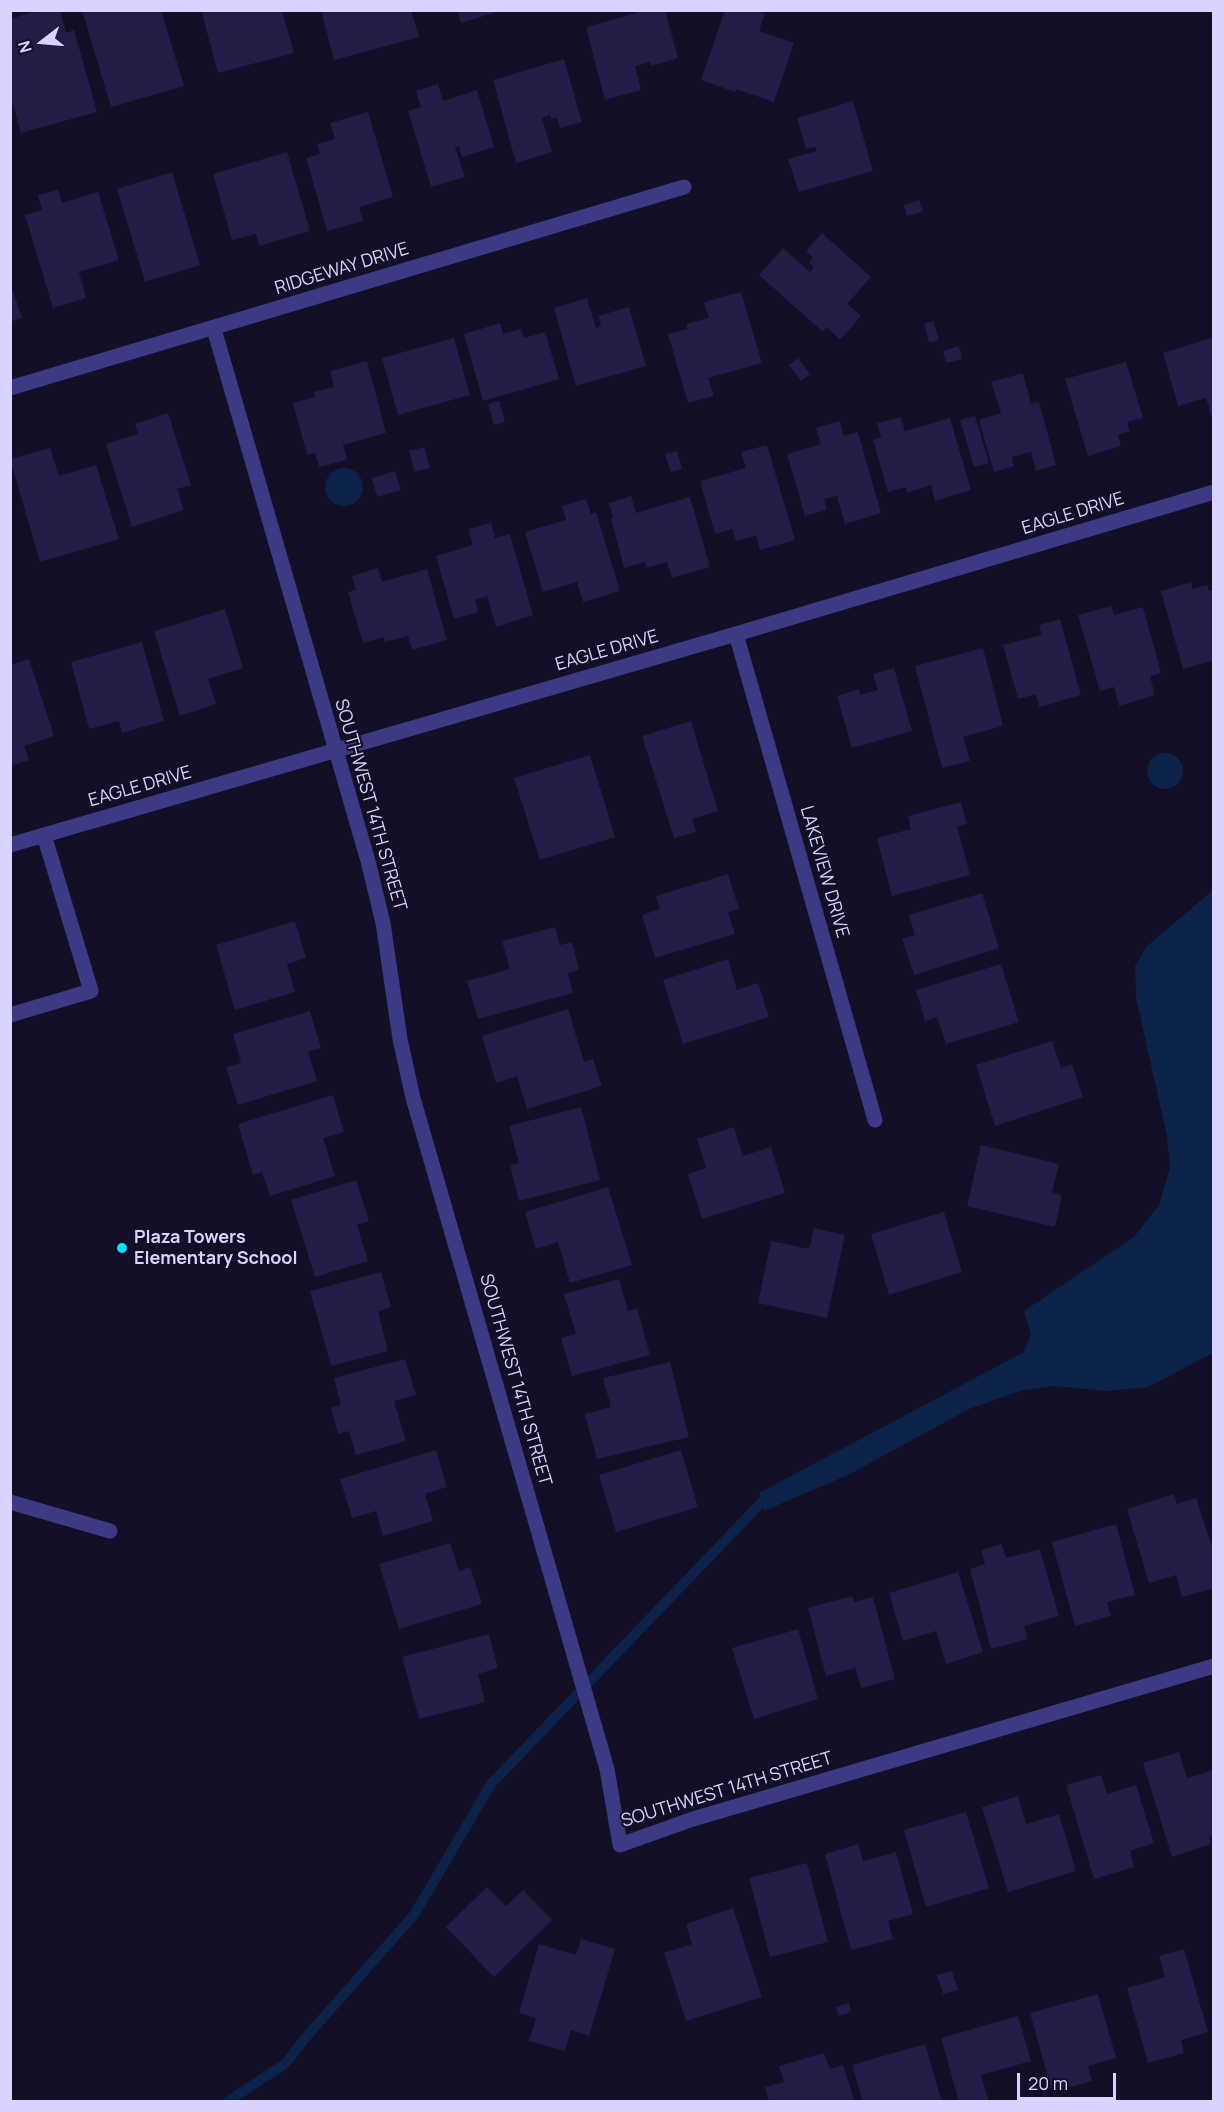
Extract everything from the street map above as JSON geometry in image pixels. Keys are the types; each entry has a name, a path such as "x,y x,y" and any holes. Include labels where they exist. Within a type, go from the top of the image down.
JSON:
{"street":[{"name":"RIDGEWAY DRIVE","path":"10,388 684,187"},
{"name":"SOUTHWEST 14TH STREET","path":"214,328 368,861 383,923 400,1038 413,1098 607,1769 620,1845 693,1819 1214,1666"},
{"name":"EAGLE DRIVE","path":"10,845 1214,492"},
{"name":"LAKEVIEW DRIVE","path":"736,634 875,1120"},
{"path":"10,1015 92,991 44,835"},
{"path":"10,1502 110,1531"}],"water":[{"path":"344,468 357,474 363,487 357,500 344,506 331,500 325,487 331,474"},
{"path":"1165,753 1178,758 1183,771 1178,784 1165,789 1152,784 1147,771 1152,758"},
{"path":"1213,890 1213,1353 1148,1387 1107,1391 1053,1386 1020,1391 969,1409 848,1475 764,1511 759,1493 1024,1352 1031,1334 1024,1311 1134,1237 1159,1205 1170,1168 1167,1136 1136,998 1135,966 1147,946"}],"building":[{"path":"39,10 60,10 66,33 74,30 97,112 21,133 10,94 10,19"},
{"path":"82,10 161,10 184,86 111,107"},
{"path":"201,10 282,10 294,53 218,73"},
{"path":"321,10 411,10 419,37 334,60"},
{"path":"457,10 500,10 500,11 461,23"},
{"path":"647,10 665,10 678,58 651,66 650,62 635,66 641,90 605,100 586,27"},
{"path":"725,10 755,10 765,14 759,31 794,43 774,102 701,80"},
{"path":"564,59 582,122 560,128 557,118 551,119 550,115 542,118 552,152 516,163 493,80"},
{"path":"438,84 443,101 477,90 494,147 462,157 459,146 455,147 465,177 431,187 408,111 421,107 416,91"},
{"path":"853,101 873,171 799,192 788,159 817,151 815,147 806,149 797,118"},
{"path":"368,112 393,197 359,207 363,221 327,231 306,158 320,154 317,144 335,139 330,123"},
{"path":"287,152 310,231 259,246 256,234 232,240 213,174"},
{"path":"172,172 200,265 145,282 117,189"},
{"path":"58,190 62,203 98,192 119,260 79,272 86,298 53,308 25,215 42,210 38,195"},
{"path":"919,200 923,212 907,216 904,205"},
{"path":"822,233 871,277 847,304 861,316 840,340 827,327 823,332 759,275 783,248 810,272 814,267 809,263 813,258 806,251"},
{"path":"10,282 22,318 10,322"},
{"path":"741,292 762,363 708,378 714,396 688,403 668,334 688,329 686,324 709,318 704,302"},
{"path":"587,298 596,328 601,326 598,316 629,307 646,366 576,386 554,308"},
{"path":"933,321 939,340 929,343 924,324"},
{"path":"500,323 503,334 521,329 524,338 545,332 559,379 483,401 464,334"},
{"path":"1214,337 1213,420 1206,398 1178,406 1163,353"},
{"path":"454,338 470,395 398,415 382,358"},
{"path":"959,346 962,359 946,363 943,351"},
{"path":"798,358 810,374 801,381 789,365"},
{"path":"367,361 386,433 343,445 347,460 319,467 315,453 307,455 293,403 315,397 314,392 334,387 330,371"},
{"path":"1126,362 1143,418 1127,422 1130,431 1118,435 1121,446 1088,456 1065,379"},
{"path":"1023,373 1031,404 1039,402 1056,465 1036,471 1031,452 1012,457 1014,466 994,472 979,420 1001,413 991,382"},
{"path":"499,401 505,422 494,425 488,404"},
{"path":"168,413 191,485 177,489 184,510 132,527 106,444 138,434 135,424"},
{"path":"975,416 989,463 974,467 960,420"},
{"path":"901,417 905,431 950,418 971,490 935,501 931,485 907,493 906,487 888,492 873,440 881,437 877,423"},
{"path":"840,421 844,436 858,432 881,513 845,524 837,496 824,499 827,510 805,516 787,454 821,444 816,428"},
{"path":"767,445 795,540 760,550 756,536 736,541 732,529 715,534 700,481 746,468 741,452"},
{"path":"424,447 430,468 414,472 409,451"},
{"path":"50,448 59,476 96,465 119,539 40,562 10,459"},
{"path":"677,451 682,469 671,472 665,454"},
{"path":"395,471 401,490 377,497 372,478"},
{"path":"631,496 636,513 690,497 710,567 672,578 667,562 647,568 645,562 624,568 609,503"},
{"path":"586,499 591,514 596,512 620,591 583,602 577,582 543,592 525,532 566,520 562,506"},
{"path":"491,523 495,538 510,534 533,615 496,627 487,596 475,600 479,612 454,619 436,556 473,545 468,529"},
{"path":"378,568 382,582 427,569 447,640 412,650 408,636 385,642 383,637 363,643 348,592 356,590 352,576"},
{"path":"1191,582 1193,589 1207,585 1209,591 1214,590 1214,660 1183,669 1161,591"},
{"path":"1111,606 1114,615 1143,607 1161,673 1150,676 1155,695 1119,706 1114,687 1100,691 1078,615"},
{"path":"225,609 243,668 208,679 216,704 180,716 154,631"},
{"path":"1060,619 1081,695 1039,707 1036,694 1018,699 1003,645 1042,635 1039,625"},
{"path":"142,642 164,721 122,733 119,721 89,729 71,662"},
{"path":"983,648 1003,726 963,737 970,761 942,768 915,666"},
{"path":"29,659 54,736 24,746 29,760 10,766 10,665"},
{"path":"894,668 912,731 852,748 837,696 859,689 860,695 878,690 873,674"},
{"path":"691,721 718,811 692,819 696,832 674,838 642,736"},
{"path":"590,755 615,837 540,860 514,778"},
{"path":"961,802 967,824 957,826 970,875 892,896 877,838 911,829 908,816"},
{"path":"728,874 739,909 728,912 735,934 655,958 642,915 660,909 656,896"},
{"path":"982,893 999,948 914,975 902,939 915,935 909,915"},
{"path":"295,921 306,958 287,964 295,992 235,1010 216,945"},
{"path":"555,927 560,945 572,942 579,970 568,973 573,993 478,1019 467,981 510,969 502,941"},
{"path":"728,959 737,990 758,983 769,1017 683,1044 663,980"},
{"path":"1001,964 1019,1022 946,1044 937,1017 925,1021 916,990"},
{"path":"568,1009 584,1062 593,1059 602,1086 527,1109 517,1076 496,1083 482,1036"},
{"path":"310,1011 321,1048 308,1052 317,1081 238,1105 226,1067 241,1063 233,1034"},
{"path":"1052,1041 1061,1068 1072,1064 1083,1097 995,1126 976,1065"},
{"path":"333,1095 344,1132 323,1138 335,1176 270,1196 262,1172 253,1175 238,1124"},
{"path":"581,1107 600,1180 519,1201 510,1165 519,1163 509,1126"},
{"path":"734,1127 743,1156 771,1147 785,1193 702,1219 688,1174 706,1168 697,1139"},
{"path":"981,1145 1059,1164 1052,1192 1062,1195 1055,1227 967,1206"},
{"path":"356,1180 369,1221 357,1225 368,1261 315,1277 291,1200"},
{"path":"608,1187 632,1265 570,1283 558,1242 536,1249 525,1212"},
{"path":"944,1212 962,1272 889,1295 871,1234"},
{"path":"814,1228 845,1235 827,1318 758,1303 771,1241 809,1249"},
{"path":"381,1272 391,1307 378,1311 388,1351 331,1366 310,1291"},
{"path":"619,1279 628,1311 637,1308 650,1355 572,1376 561,1338 576,1334 564,1294"},
{"path":"405,1359 416,1395 394,1401 406,1441 356,1455 349,1431 338,1434 331,1408 341,1405 334,1378"},
{"path":"670,1362 689,1437 597,1459 585,1414 611,1407 603,1378"},
{"path":"436,1450 447,1487 425,1494 433,1521 383,1536 376,1511 352,1518 340,1479"},
{"path":"681,1450 698,1507 616,1532 599,1475"},
{"path":"1174,1494 1177,1504 1196,1498 1214,1553 1214,1588 1182,1597 1176,1575 1149,1583 1127,1509"},
{"path":"1116,1524 1135,1595 1107,1602 1111,1616 1075,1626 1052,1542"},
{"path":"450,1543 459,1571 470,1567 482,1604 399,1629 379,1564"},
{"path":"1002,1544 1006,1558 1040,1549 1059,1616 1024,1626 1028,1639 991,1649 970,1569 985,1564 981,1550"},
{"path":"958,1572 983,1652 946,1664 936,1631 903,1641 889,1593"},
{"path":"852,1596 854,1602 873,1597 895,1679 861,1688 855,1668 826,1676 808,1608"},
{"path":"798,1629 818,1699 754,1719 732,1648"},
{"path":"489,1634 498,1668 478,1674 485,1702 419,1719 402,1657"},
{"path":"1179,1752 1187,1778 1214,1770 1214,1835 1209,1836 1211,1844 1172,1857 1143,1763"},
{"path":"1101,1775 1107,1794 1136,1785 1154,1843 1130,1851 1134,1867 1094,1879 1066,1785"},
{"path":"1018,1796 1026,1824 1059,1814 1076,1871 1008,1892 982,1807"},
{"path":"966,1812 989,1888 926,1907 904,1830"},
{"path":"858,1844 863,1861 896,1852 913,1914 888,1921 893,1939 851,1950 825,1854"},
{"path":"807,1863 828,1942 770,1957 749,1878"},
{"path":"487,1887 506,1906 523,1890 552,1920 494,1977 446,1927"},
{"path":"733,1908 762,1997 686,2021 664,1953 692,1944 686,1924"},
{"path":"581,1939 615,1949 589,2036 571,2030 565,2051 529,2041 536,2018 519,2013 539,1944 576,1955"},
{"path":"1184,1949 1208,2032 1181,2040 1184,2053 1148,2063 1127,1988 1165,1977 1159,1956"},
{"path":"952,1971 958,1990 943,1994 937,1975"},
{"path":"1098,1994 1116,2058 1088,2066 1092,2081 1052,2092 1030,2013"},
{"path":"849,2003 851,2012 838,2016 836,2007"},
{"path":"1018,2016 1031,2061 981,2075 989,2102 959,2102 941,2038"},
{"path":"925,2044 942,2102 863,2102 852,2065"},
{"path":"824,2053 830,2069 843,2065 855,2102 769,2102 765,2087 784,2082 779,2066"}],"waterway":[{"path":"227,2102 286,2063 306,2037 414,1915 491,1784 762,1502 775,1495"}],"place":[{"name":"Plaza Towers Elementary School","path":"122,1248"}]}
